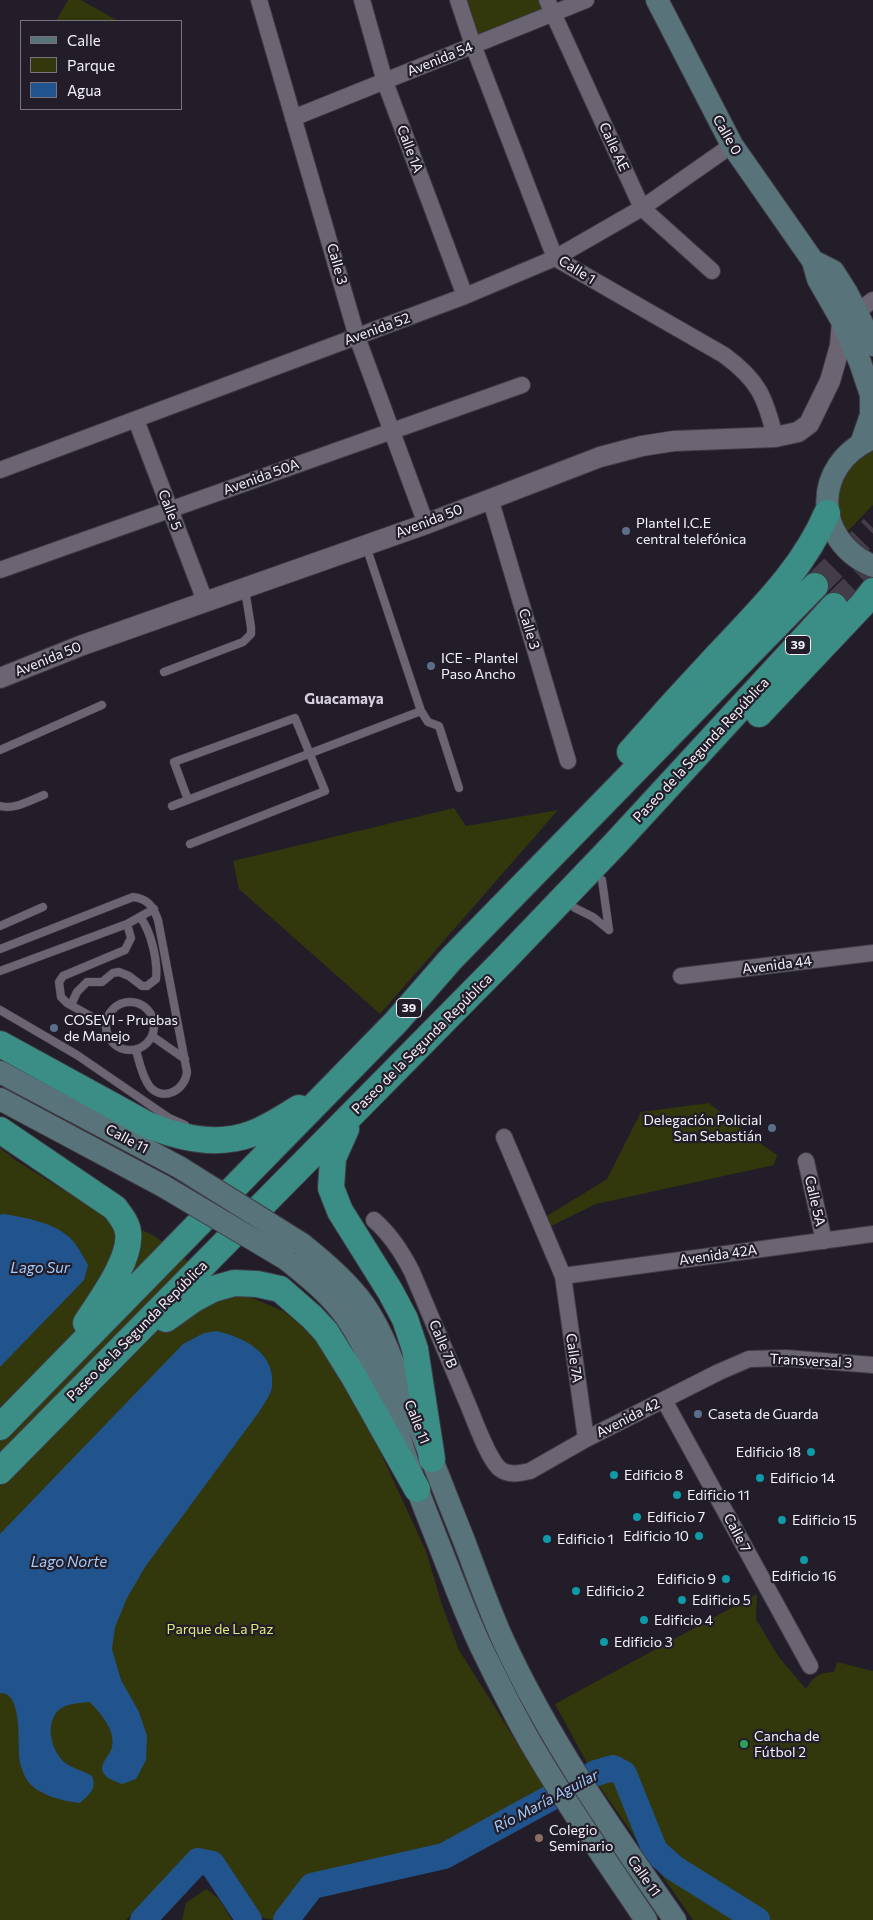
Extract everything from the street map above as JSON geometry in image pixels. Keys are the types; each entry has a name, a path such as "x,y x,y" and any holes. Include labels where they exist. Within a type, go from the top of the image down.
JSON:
{"highway":[{"path":"451,959 582,806 688,687 765,605 802,560 816,538 828,513"},
{"name":"39","path":"0,1427 396,1022 451,959 815,586"},
{"path":"450,1016 575,908 873,591"},
{"name":"Paseo de la Segunda República","path":"0,1471 450,1016 621,838 852,612"},
{"path":"0,1044 146,1124 185,1138 205,1132 250,1135 329,1090"},
{"path":"354,1113 333,1158 331,1188 340,1211 390,1291 405,1319 415,1349 432,1459"},
{"path":"0,1130 115,1208 124,1219 128,1232 120,1269 58,1368"},
{"path":"103,1365 194,1299 213,1289 234,1283 257,1284 280,1289 326,1332 417,1490"}],"main road":[{"name":"Calle 0","path":"657,0 732,145 813,261 833,271 857,311 866,354 871,395 867,441"},
{"path":"867,441 848,454 834,473 830,481 827,497 828,513 839,541 848,552 861,561 873,566"},
{"name":"Calle 11","path":"0,1072 179,1167 302,1244 337,1272 360,1298 385,1344 502,1638 523,1681 557,1744 600,1812 675,1920"},
{"name":"Calle 11","path":"0,1099 163,1186 286,1260 317,1284 346,1317 358,1338 382,1391 417,1490 481,1647 539,1757 646,1920"}],"street":[{"name":"Calle 3","path":"260,0 357,336 426,524"},
{"name":"Calle 1A","path":"362,0 385,82 465,296"},
{"name":"Calle 1","path":"458,0 473,45 555,258 740,366 756,384 768,407 775,437"},
{"name":"Avenida 54","path":"293,118 473,45 550,7 586,0"},
{"name":"Calle AE","path":"550,7 642,208 712,271"},
{"name":"Avenida 52","path":"0,470 465,296 555,258 642,208 732,145"},
{"name":"Avenida 50","path":"0,678 80,646 426,524 600,457 642,446 674,441 775,437 798,432 809,424 819,407 834,370 840,346 857,311"},
{"path":"834,370 866,354"},
{"name":"Avenida 50A","path":"0,570 522,385"},
{"name":"Calle 5","path":"136,420 205,601"},
{"name":"Calle 3","path":"490,498 568,761"},
{"name":"Avenida 44","path":"681,976 873,953"},
{"name":"Calle 7A","path":"504,1138 562,1276 586,1439"},
{"name":"Calle 5A","path":"806,1161 824,1241"},
{"name":"Calle 7B","path":"374,1220 401,1249 480,1434 494,1462 500,1469 506,1472"},
{"name":"Avenida 42A","path":"562,1276 873,1234"},
{"name":"Transversal 3","path":"749,1359 786,1358 873,1365"},
{"name":"Avenida 42","path":"506,1472 522,1473 530,1471 586,1439 719,1372 749,1359"},
{"name":"Calle 7","path":"664,1400 810,1666"}],"lane":[{"path":"366,544 421,711 428,722 439,726 459,788"},
{"path":"164,672 243,642 251,634 244,587"},
{"path":"0,750 102,705"},
{"path":"172,806 421,711"},
{"path":"188,800 174,762 294,718 325,791 190,844"},
{"path":"0,806 14,807 44,794"},
{"path":"575,908 593,917 609,930 602,880"},
{"path":"0,949 133,897 142,898 148,902 154,909 158,920 185,1059 186,1081 181,1088 174,1092 166,1093 157,1092 150,1087 136,1050"},
{"path":"0,926 43,907"},
{"path":"0,971 127,924 154,909"},
{"path":"71,1005 77,992 87,982 102,982 113,973 124,972 142,986 147,986 156,979 157,971 148,929 140,917"},
{"path":"106,1025 71,1005 61,997 59,982 63,976 125,950 131,938 127,924"},
{"path":"126,1001 135,1001 142,1004 149,1009 154,1017 155,1025 152,1036 144,1046 136,1050 128,1050 114,1044 109,1038 106,1025 108,1015 119,1004 126,1001"},
{"path":"0,1010 78,1055 169,1118 205,1132"},
{"path":"152,1036 185,1059"}],"green space":[{"path":"68,0 81,0 116,20 57,20"},
{"path":"463,0 540,0 544,10 474,37"},
{"path":"873,445 873,505 846,533 837,516 838,480"},
{"path":"454,808 466,826 558,810 380,1014 239,889 233,861"},
{"path":"709,1103 777,1155 774,1165 596,1204 551,1226 547,1216 607,1179 641,1112"},
{"name":"Parque de La Paz","path":"0,1148 63,1190 156,1237 217,1283 283,1311 329,1349 370,1430 426,1551 442,1605 459,1650 546,1789 439,1845 315,1877 298,1888 274,1920 259,1917 216,1859 198,1849 126,1920 0,1920"},
{"path":"757,1594 756,1619 778,1656 806,1689 817,1676 834,1672 837,1662 873,1671 873,1920 693,1920 600,1787 555,1704"},
{"path":"206,1889 219,1899 232,1920 182,1920 186,1903"}],"water":[{"name":"Lago Sur","path":"0,1215 30,1219 65,1233 74,1242 88,1265 84,1280 0,1367"},
{"name":"Lago Norte","path":"217,1331 248,1343 264,1356 272,1375 272,1387 269,1397 259,1412 145,1567 127,1598 115,1627 112,1649 121,1680 139,1712 147,1736 146,1760 136,1779 122,1784 105,1775 102,1768 113,1741 106,1722 90,1702 67,1706 60,1709 52,1721 51,1736 53,1743 59,1757 70,1766 92,1776 94,1785 89,1794 80,1803 51,1796 37,1790 25,1776 20,1762 16,1710 13,1701 8,1695 0,1693 0,1534 183,1344 204,1333"}],"waterway":[{"name":"Río María Aguilar","path":"286,1920 312,1886 444,1856 596,1773 613,1768 624,1774 655,1851 674,1868 757,1920"},
{"name":"Río María Aguilar","path":"143,1920 198,1861 212,1864 249,1920"}],"tunnel":[{"path":"815,586 873,528"},
{"path":"834,606 873,568"}],"place":[{"name":"Plantel I.C.E central telefónica","path":"626,531"},
{"name":"ICE - Plantel Paso Ancho","path":"431,666"},
{"name":"COSEVI - Pruebas de Manejo","path":"54,1028"},
{"name":"Delegación Policial San Sebastián","path":"772,1128"},
{"name":"Caseta de Guarda","path":"698,1414"},
{"name":"Edificio 18","path":"811,1452"},
{"name":"Edificio 8","path":"614,1475"},
{"name":"Edificio 14","path":"760,1478"},
{"name":"Edificio 11","path":"677,1495"},
{"name":"Edificio 7","path":"637,1517"},
{"name":"Edificio 15","path":"782,1520"},
{"name":"Edificio 10","path":"699,1536"},
{"name":"Edificio 1","path":"547,1539"},
{"name":"Edificio 16","path":"804,1560"},
{"name":"Edificio 9","path":"726,1579"},
{"name":"Edificio 2","path":"576,1591"},
{"name":"Edificio 5","path":"682,1600"},
{"name":"Edificio 4","path":"644,1620"},
{"name":"Edificio 3","path":"604,1642"},
{"name":"Cancha de Fútbol 2","path":"744,1744"},
{"name":"Colegio Seminario","path":"539,1838"}],"district":[{"name":"Guacamaya","path":"344,699"}]}
